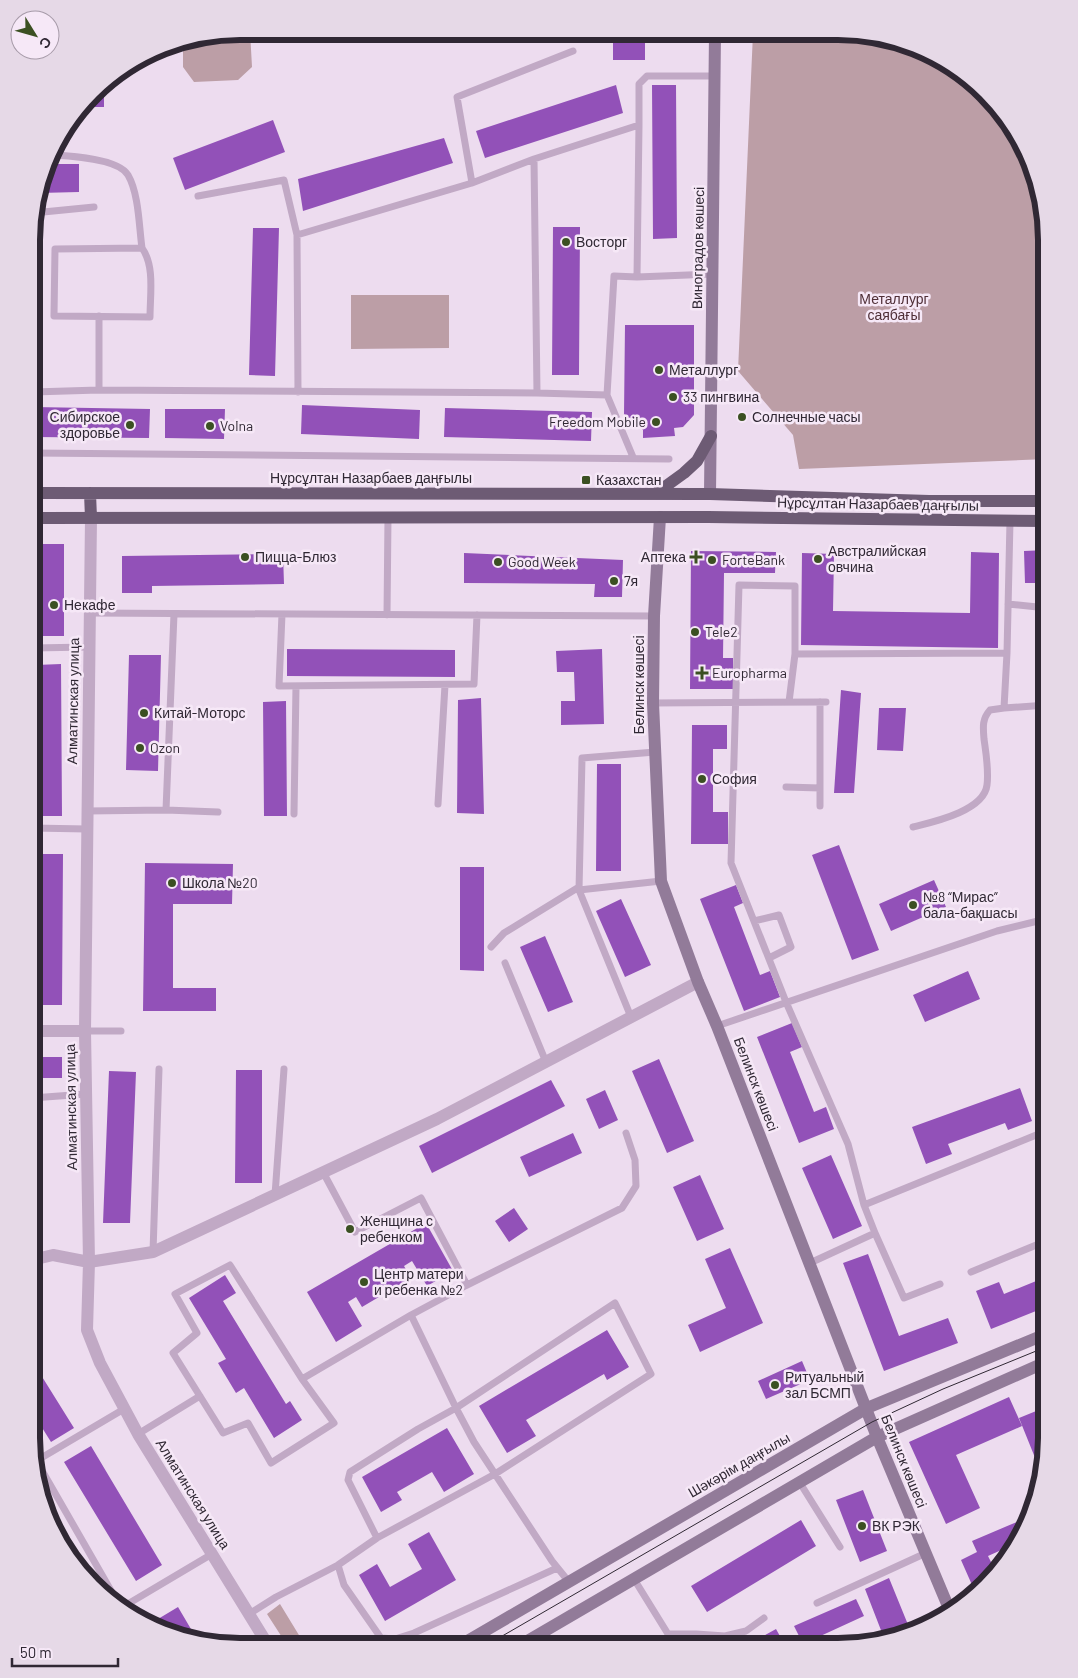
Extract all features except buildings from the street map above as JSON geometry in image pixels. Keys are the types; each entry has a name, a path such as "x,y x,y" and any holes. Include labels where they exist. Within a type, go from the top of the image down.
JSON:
{"main road":[{"name":"Виноградов көшесі","path":"710,494 715,40"},
{"path":"660,516 657,494 697,461 711,436"},
{"name":"Нұрсұлтан Назарбаев даңғылы","path":"40,493 710,494 929,501 1038,502"},
{"path":"90,493 91,518"},
{"path":"708,517 710,494"},
{"name":"Нұрсұлтан Назарбаев даңғылы","path":"40,518 660,516 1038,522"},
{"name":"Белинск көшесі","path":"660,516 654,616 653,703 661,881 698,982 878,1437 947,1605"},
{"name":"Шәкәрім даңғылы","path":"473,1638 867,1408 1038,1337"},
{"path":"533,1638 878,1437 1038,1366"}],"street":[{"name":"Алматинская улица","path":"91,518 85,1031 89,1262 87,1330 100,1363 138,1434 264,1638"},
{"path":"40,1258 54,1255 89,1262 153,1252 437,1119 698,982"},
{"path":"40,1031 85,1031"}],"lane":[{"path":"472,183 457,97 573,51"},
{"path":"637,276 639,84 647,76 715,76"},
{"path":"297,235 472,183 534,159 639,124"},
{"path":"59,155 86,157 118,167 127,174 134,191 142,248 147,256 150,268 150,317 54,316 54,249 142,248"},
{"path":"534,159 537,393"},
{"path":"198,196 284,180 297,235 298,392"},
{"path":"42,212 94,207"},
{"path":"633,457 607,395 614,276 713,274"},
{"path":"98,390 99,316"},
{"path":"40,392 98,390 607,395"},
{"path":"40,453 633,457 669,459"},
{"path":"387,614 388,517"},
{"path":"1004,708 1010,521"},
{"path":"789,702 795,654 795,586 739,585 731,863 786,1002 848,1144 864,1205 904,1298 940,1284"},
{"path":"1008,604 1038,607"},
{"path":"90,613 654,616"},
{"path":"166,810 174,614"},
{"path":"282,614 279,686 474,684 476,615"},
{"path":"40,648 89,647"},
{"path":"795,654 1007,653"},
{"path":"438,804 445,685"},
{"path":"294,814 296,686"},
{"path":"653,703 823,702 820,806"},
{"path":"913,828 962,812 979,799 987,787 983,728 984,717 990,710 1038,706"},
{"path":"631,1017 579,888 582,758 655,752"},
{"path":"786,787 820,788"},
{"path":"87,811 166,810 218,812"},
{"path":"40,828 87,828"},
{"path":"491,947 504,932 579,888 661,881"},
{"path":"754,921 779,915 791,947 769,958"},
{"path":"717,1026 997,931 1038,921"},
{"path":"505,963 546,1062"},
{"path":"85,1031 121,1031"},
{"path":"153,1252 159,1069"},
{"path":"275,1195 284,1069"},
{"path":"40,1097 86,1094"},
{"path":"302,1379 411,1315 467,1285 622,1208 636,1186 635,1160 626,1133"},
{"path":"864,1205 1038,1133"},
{"path":"323,1172 355,1232 422,1198 467,1285"},
{"path":"810,1262 875,1234"},
{"path":"971,1272 1038,1244"},
{"path":"230,1265 302,1379 334,1423 271,1463 248,1423 223,1432 173,1353 197,1333 175,1294 230,1265"},
{"path":"249,1614 276,1597 338,1565 377,1538 495,1474 651,1374 614,1304 456,1408 418,1429 350,1472 348,1480 377,1538"},
{"path":"411,1315 474,1442 568,1582"},
{"path":"138,1434 200,1396"},
{"path":"41,1458 124,1409"},
{"path":"44,1474 111,1591"},
{"path":"800,1483 840,1547"},
{"path":"818,1603 926,1553"},
{"path":"128,1604 212,1554"},
{"path":"338,1565 344,1585 380,1638"},
{"path":"398,1638 557,1568"},
{"path":"634,1579 669,1638"},
{"path":"668,1634 725,1636 746,1631 764,1618"}],"green space":[{"path":"227,40 250,40 252,67 238,80 194,82 183,67 183,49"},
{"name":"Металлург саябағы","path":"753,40 851,40 877,44 915,55 960,81 980,98 997,118 1011,140 1023,163 1034,201 1038,227 1038,459 799,469 793,435 738,371"},
{"path":"351,295 449,295 449,348 351,349"},
{"path":"280,1604 301,1638 282,1638 267,1614"}],"tram line":[{"path":"499,1638 872,1422 943,1389 1038,1350"}],"place":[{"name":"Восторг","path":"566,242"},
{"name":"Металлург","path":"659,370"},
{"name":"33 пингвина","path":"673,397"},
{"name":"Солнечные часы","path":"742,417"},
{"name":"Freedom Mobile","path":"656,422"},
{"name":"Сибирское здоровье","path":"130,425"},
{"name":"Volna","path":"210,426"},
{"name":"Казахстан","path":"586,480"},
{"name":"Пицца-Блюз","path":"245,557"},
{"name":"Аптека","path":"696,557"},
{"name":"Австралийская овчина","path":"818,559"},
{"name":"ForteBank","path":"712,560"},
{"name":"Good Week","path":"498,562"},
{"name":"7я","path":"614,581"},
{"name":"Некафе","path":"54,605"},
{"name":"Tele2","path":"695,632"},
{"name":"Europharma","path":"702,673"},
{"name":"Китай-Моторс","path":"144,713"},
{"name":"Ozon","path":"140,748"},
{"name":"София","path":"702,779"},
{"name":"Школа №20","path":"172,883"},
{"name":"№8 “Мирас” бала-бақшасы","path":"913,905"},
{"name":"Женщина с ребенком","path":"350,1229"},
{"name":"Центр матери и ребенка №2","path":"364,1282"},
{"name":"Ритуальный зал БСМП","path":"775,1385"},
{"name":"ВК РЭК","path":"862,1526"}]}
